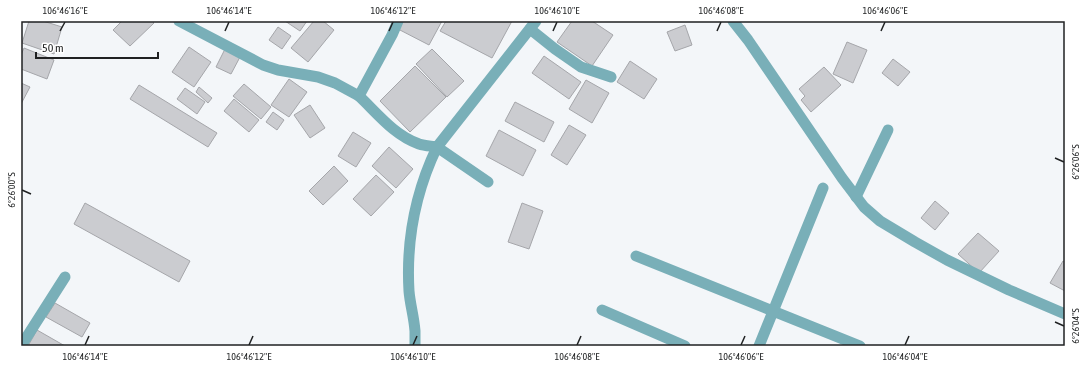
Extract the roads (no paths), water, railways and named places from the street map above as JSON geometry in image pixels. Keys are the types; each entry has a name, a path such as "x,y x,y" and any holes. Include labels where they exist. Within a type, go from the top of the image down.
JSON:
{"street":[{"path":"179,21 263,66 318,77 335,83 359,96 378,113 391,128 404,137 420,144 437,147 488,182"},
{"path":"359,96 398,21"},
{"path":"733,21 748,40 864,207 880,221 947,260 1009,290 1065,314"},
{"path":"414,346 415,330 409,292 408,252 415,206 427,168 437,147 533,25 561,54 580,67 611,77"},
{"path":"856,197 888,130"},
{"path":"759,346 823,188"},
{"path":"636,256 860,346"},
{"path":"22,346 65,277"},
{"path":"602,310 685,346"}]}
